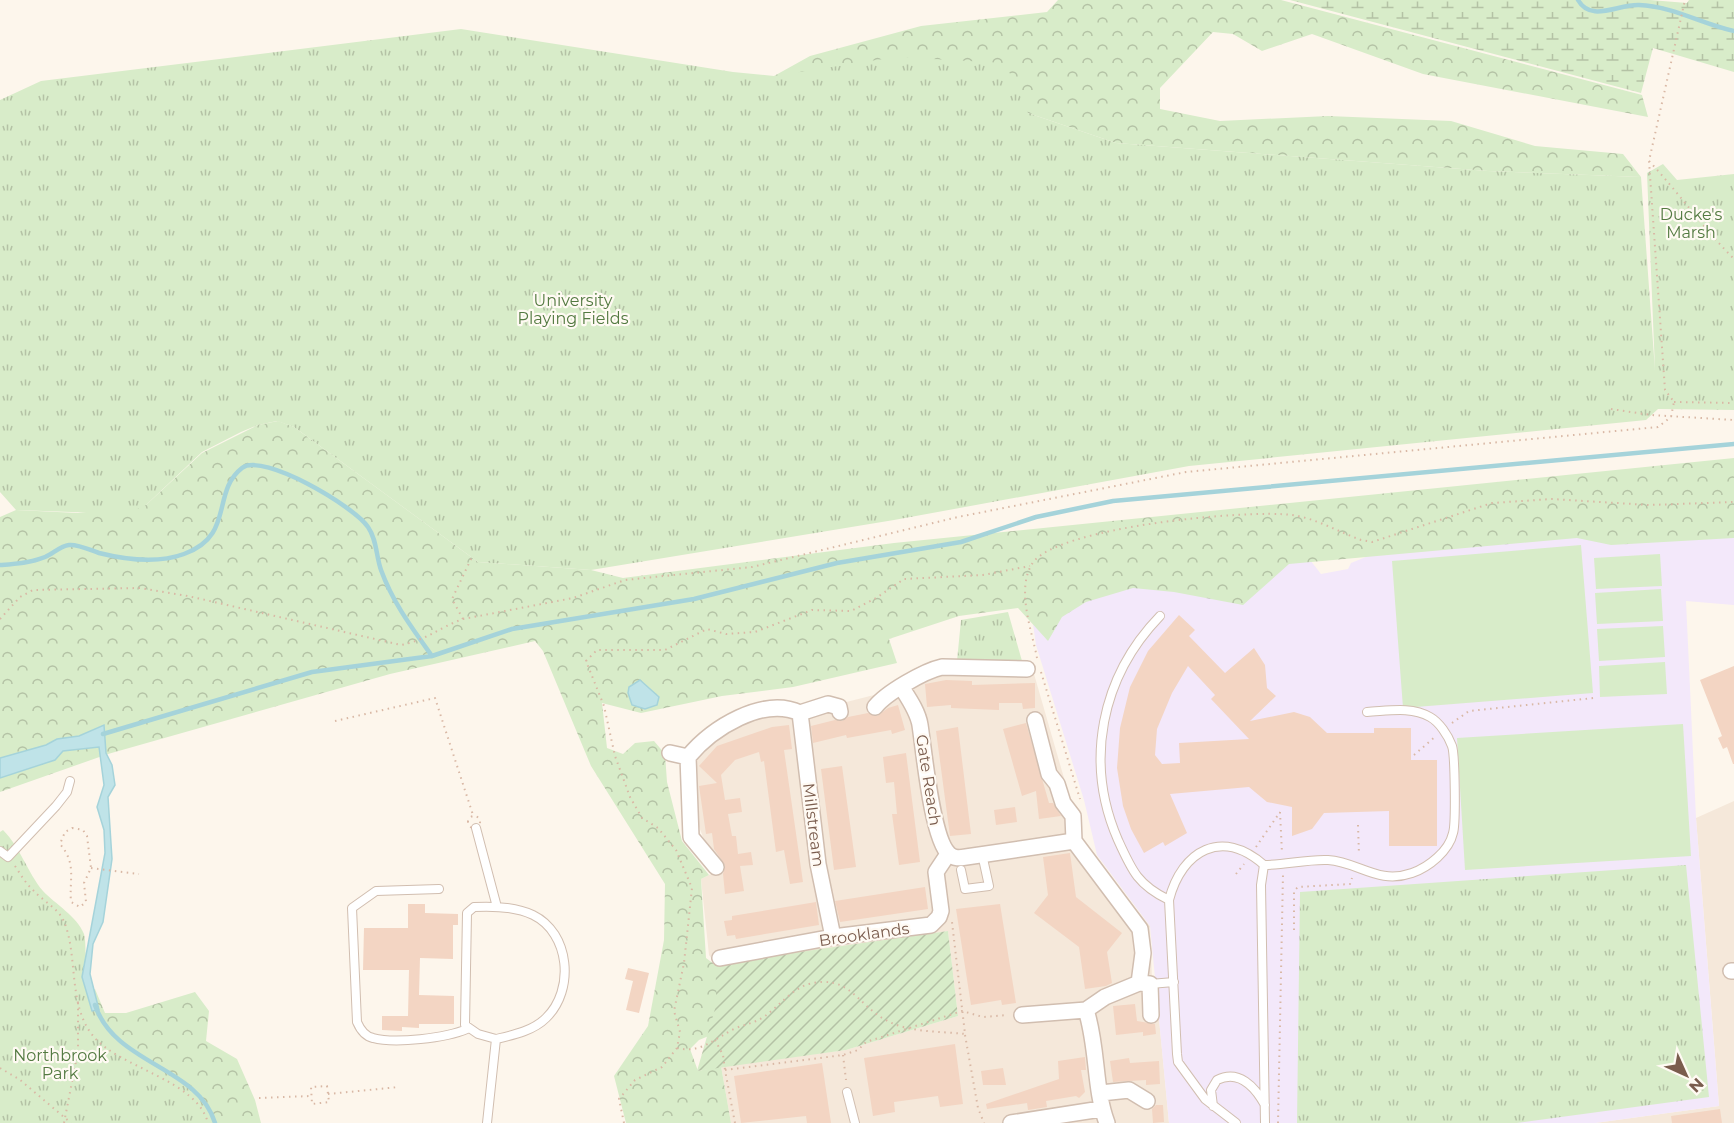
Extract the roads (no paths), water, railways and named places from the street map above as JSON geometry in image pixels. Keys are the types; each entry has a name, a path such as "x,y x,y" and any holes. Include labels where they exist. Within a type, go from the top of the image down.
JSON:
{"street":[{"path":"875,706 886,694 902,688 930,669 942,667 1027,669"},
{"name":"Gate Reach","path":"902,688 920,724 923,758 931,789 937,832 948,854"},
{"path":"716,867 691,837 688,757 707,736 725,723 783,707 800,713 828,704 839,707 840,712"},
{"name":"Millstream","path":"800,713 818,864 833,937"},
{"path":"1035,720 1049,774 1057,784 1063,803 1073,816 1074,841 1140,929 1145,984 1151,1015"},
{"path":"670,753 688,757"},
{"path":"948,854 954,858 1074,841"},
{"name":"Brooklands","path":"720,958 833,937 931,924 939,917 941,911 936,872 948,854"},
{"path":"1022,1016 1086,1010 1105,997 1145,984"},
{"path":"1011,1123 1083,1111 1104,1116 1094,1037 1086,1010"},
{"path":"1101,1092 1129,1090 1147,1101"}],"lane":[{"path":"1160,616 1138,638 1104,716 1100,750 1100,780 1109,820 1129,864 1147,889 1169,900"},
{"path":"1236,1123 1213,1106 1196,1088 1178,1062 1169,900 1174,879 1189,860 1221,846 1233,846 1251,854 1264,865 1328,860 1356,867 1376,876 1392,877 1412,873 1433,862 1447,847 1454,832 1453,747 1443,729 1431,717 1409,709 1367,712"},
{"path":"2,854 56,806 67,792 70,781"},
{"path":"476,828 497,907"},
{"path":"961,870 965,889 989,886 982,854"},
{"path":"1264,865 1261,885 1265,1123"},
{"path":"439,889 376,891 352,908 357,1022 361,1030 372,1038 393,1040 443,1035 467,1029 496,1039 532,1028 548,1016 562,994 566,977 560,946 544,922 520,911 497,907 474,907 467,912 465,1005 467,1029"},
{"path":"1145,984 1174,982"},
{"path":"487,1123 496,1039"},
{"path":"1213,1106 1211,1090 1217,1080 1234,1077 1248,1083 1265,1105"},
{"path":"847,1092 855,1123"}],"water":[{"path":"640,680 659,697 657,705 645,709 632,705 628,693 629,687"},
{"path":"104,725 106,753 112,765 115,785 108,797 112,859 103,922 93,944 90,974 99,1010 92,1011 82,977 105,853 104,830 97,807 104,785 99,747 63,751 55,760 0,778 0,758 46,745 57,739 79,736"}],"waterway":[{"path":"1578,0 1583,7 1597,11 1631,5 1663,8 1734,31"},
{"path":"103,734 312,672 432,656 512,629 694,599 837,563 961,542 1036,517 1113,501 1734,444"},
{"path":"0,565 40,559 69,545 142,560 163,559 184,554 200,546 210,536 217,525 227,489 242,468 253,465 269,468 288,474 328,495 360,518 368,527 373,537 381,570 391,593 432,656"},
{"path":"95,1005 105,1025 120,1041 192,1089 206,1104 215,1123"}],"park label":[{"name":"Ducke's Marsh","path":"1691,223"},
{"name":"University Playing Fields","path":"573,309"},
{"name":"Northbrook Park","path":"60,1064"}]}
